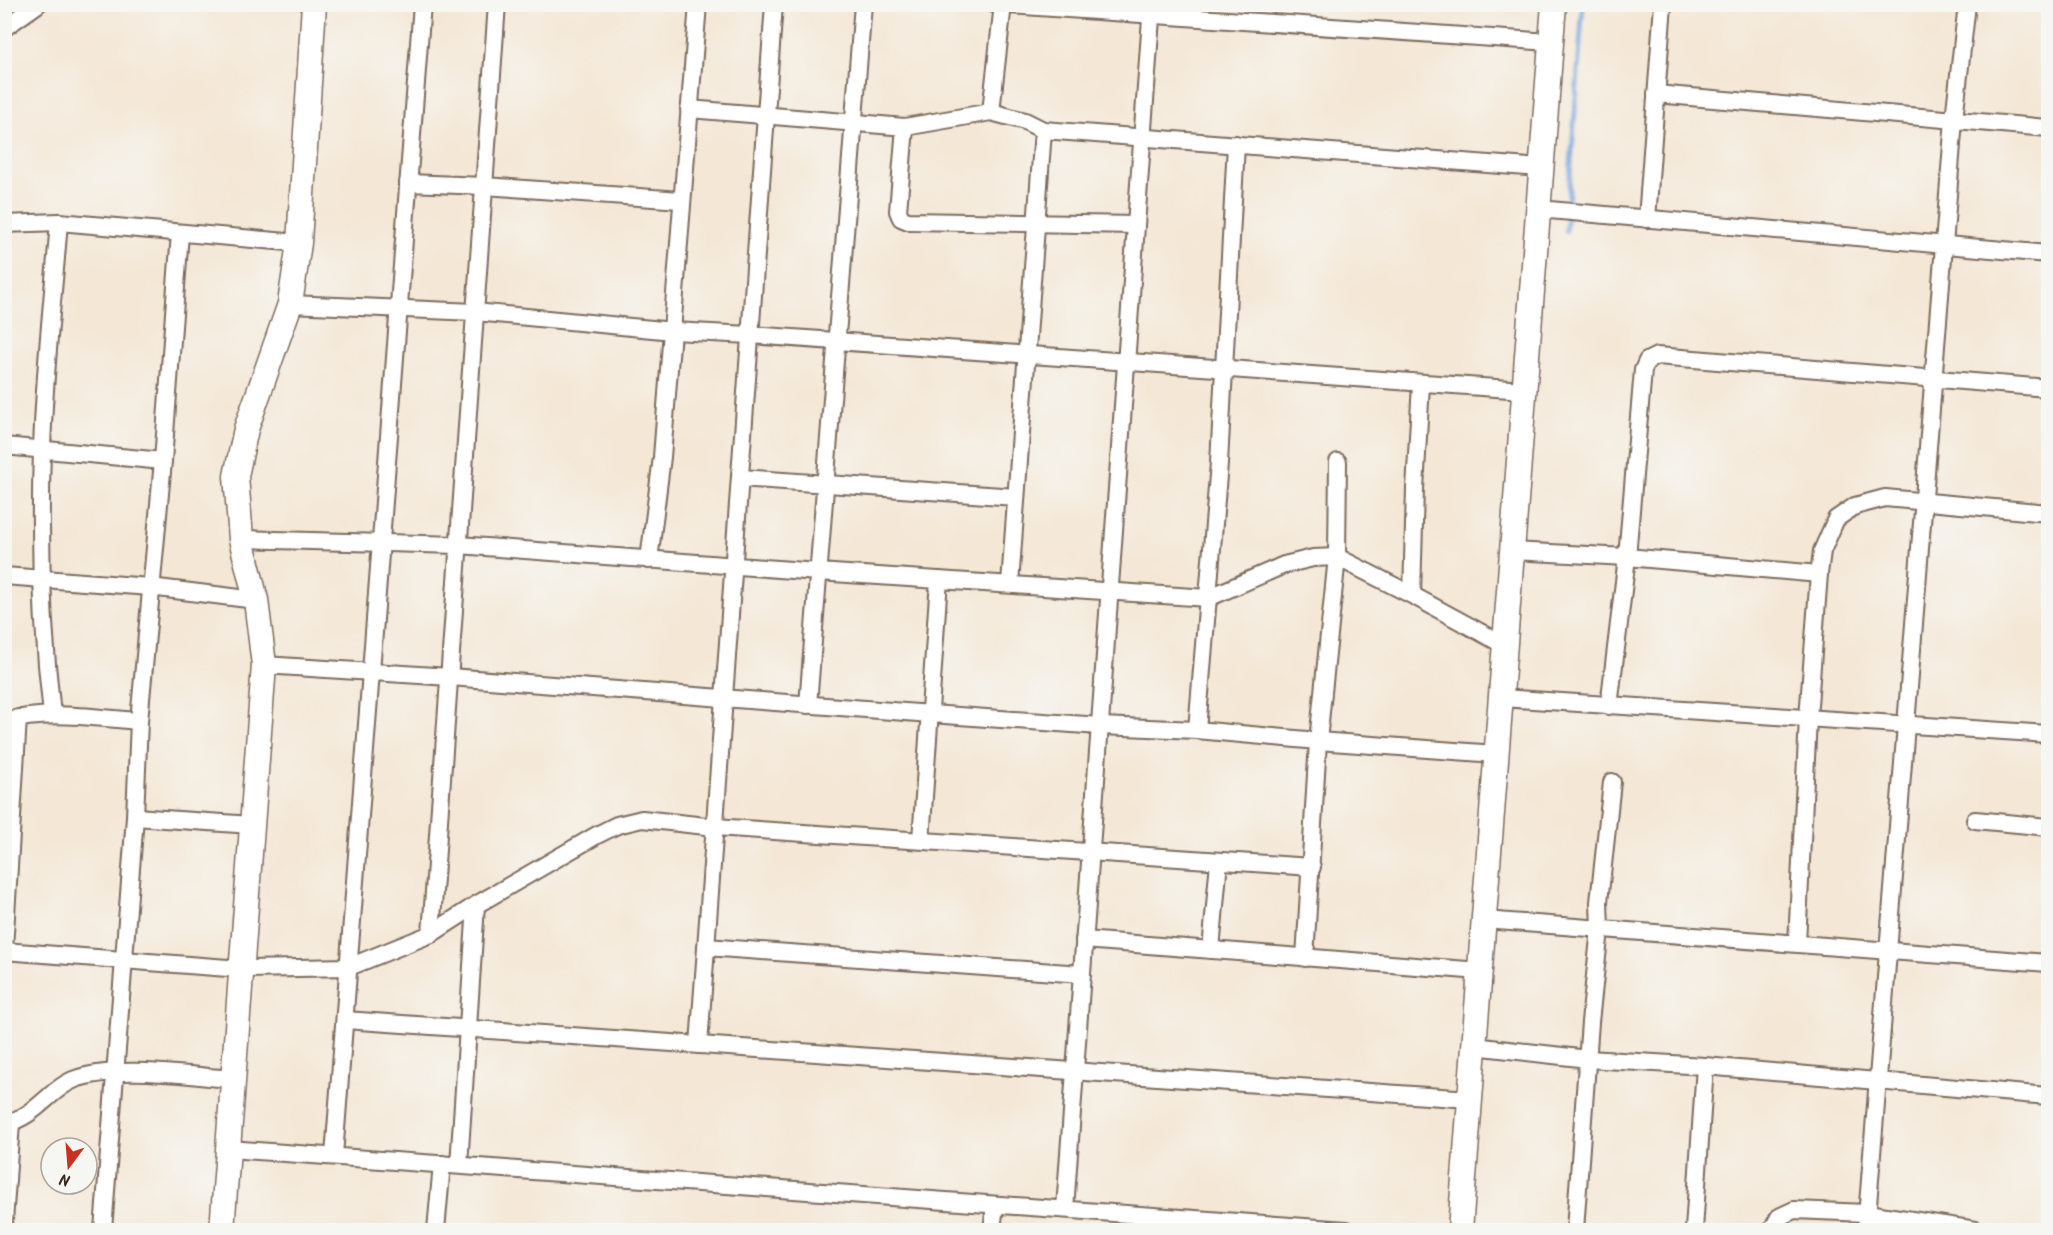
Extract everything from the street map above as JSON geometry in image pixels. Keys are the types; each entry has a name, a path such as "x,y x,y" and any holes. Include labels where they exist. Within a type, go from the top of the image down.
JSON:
{"main road":[{"path":"222,1230 264,666 256,600 241,539 236,476 246,429 290,304 299,243 314,4"},
{"path":"1460,1230 1554,4"}],"street":[{"path":"4,28 38,4"},
{"path":"334,1156 422,4"},
{"path":"430,934 497,4"},
{"path":"649,560 662,457 698,4"},
{"path":"699,1045 774,4"},
{"path":"808,705 863,4"},
{"path":"994,4 1151,9 1551,42"},
{"path":"1647,219 1663,4"},
{"path":"1866,1230 1954,119 1967,4"},
{"path":"991,112 1003,5"},
{"path":"1065,1209 1151,9"},
{"path":"1656,94 2049,128"},
{"path":"689,110 905,127 991,112 1025,121 1043,130 1541,168"},
{"path":"905,127 898,211 901,218 908,221 1136,225"},
{"path":"1010,584 1043,130"},
{"path":"1197,730 1219,463 1236,144"},
{"path":"408,183 681,200"},
{"path":"1538,209 2049,254"},
{"path":"4,224 59,222 299,243"},
{"path":"52,715 46,663 42,578 42,450 59,222"},
{"path":"103,1230 135,818 139,721 163,461 180,233"},
{"path":"290,304 476,312 673,331 1524,390"},
{"path":"1609,705 1627,557 1643,370 1647,360 1657,356 2049,388"},
{"path":"1412,595 1421,384"},
{"path":"4,446 163,461"},
{"path":"1305,958 1318,741 1337,557 1338,462"},
{"path":"740,478 1016,497"},
{"path":"1797,943 1808,718 1819,574 1822,551 1836,519 1855,506 1885,498 2049,513"},
{"path":"241,539 459,545 1208,598 1284,565 1313,558 1337,557 1504,645"},
{"path":"1512,551 1627,557 1819,574"},
{"path":"4,576 150,587 256,600"},
{"path":"921,840 939,580"},
{"path":"264,666 450,676 724,699 1100,726 1197,730 1496,754"},
{"path":"1501,698 2049,734"},
{"path":"139,721 52,715 11,720 4,950 241,969 349,968 430,934 476,905 617,825 642,819 715,827 1312,867"},
{"path":"1575,1230 1590,1022 1600,929 1599,902 1612,782"},
{"path":"135,818 252,825"},
{"path":"1975,820 2049,827"},
{"path":"1211,950 1219,861"},
{"path":"436,1230 451,1165 468,1029 476,905"},
{"path":"1484,920 2049,963"},
{"path":"1084,940 1480,971"},
{"path":"706,947 1082,974"},
{"path":"345,1020 1470,1099"},
{"path":"1474,1046 1588,1059 1705,1066 2049,1096"},
{"path":"1695,1230 1705,1066"},
{"path":"4,1222 8,1124 28,1115 73,1080 117,1071 234,1079"},
{"path":"229,1149 1347,1230"},
{"path":"992,1230 995,1204"},
{"path":"1772,1230 1779,1217 1794,1210 1867,1213 1977,1230"}],"waterway":[{"path":"1566,231 1583,4"}]}
